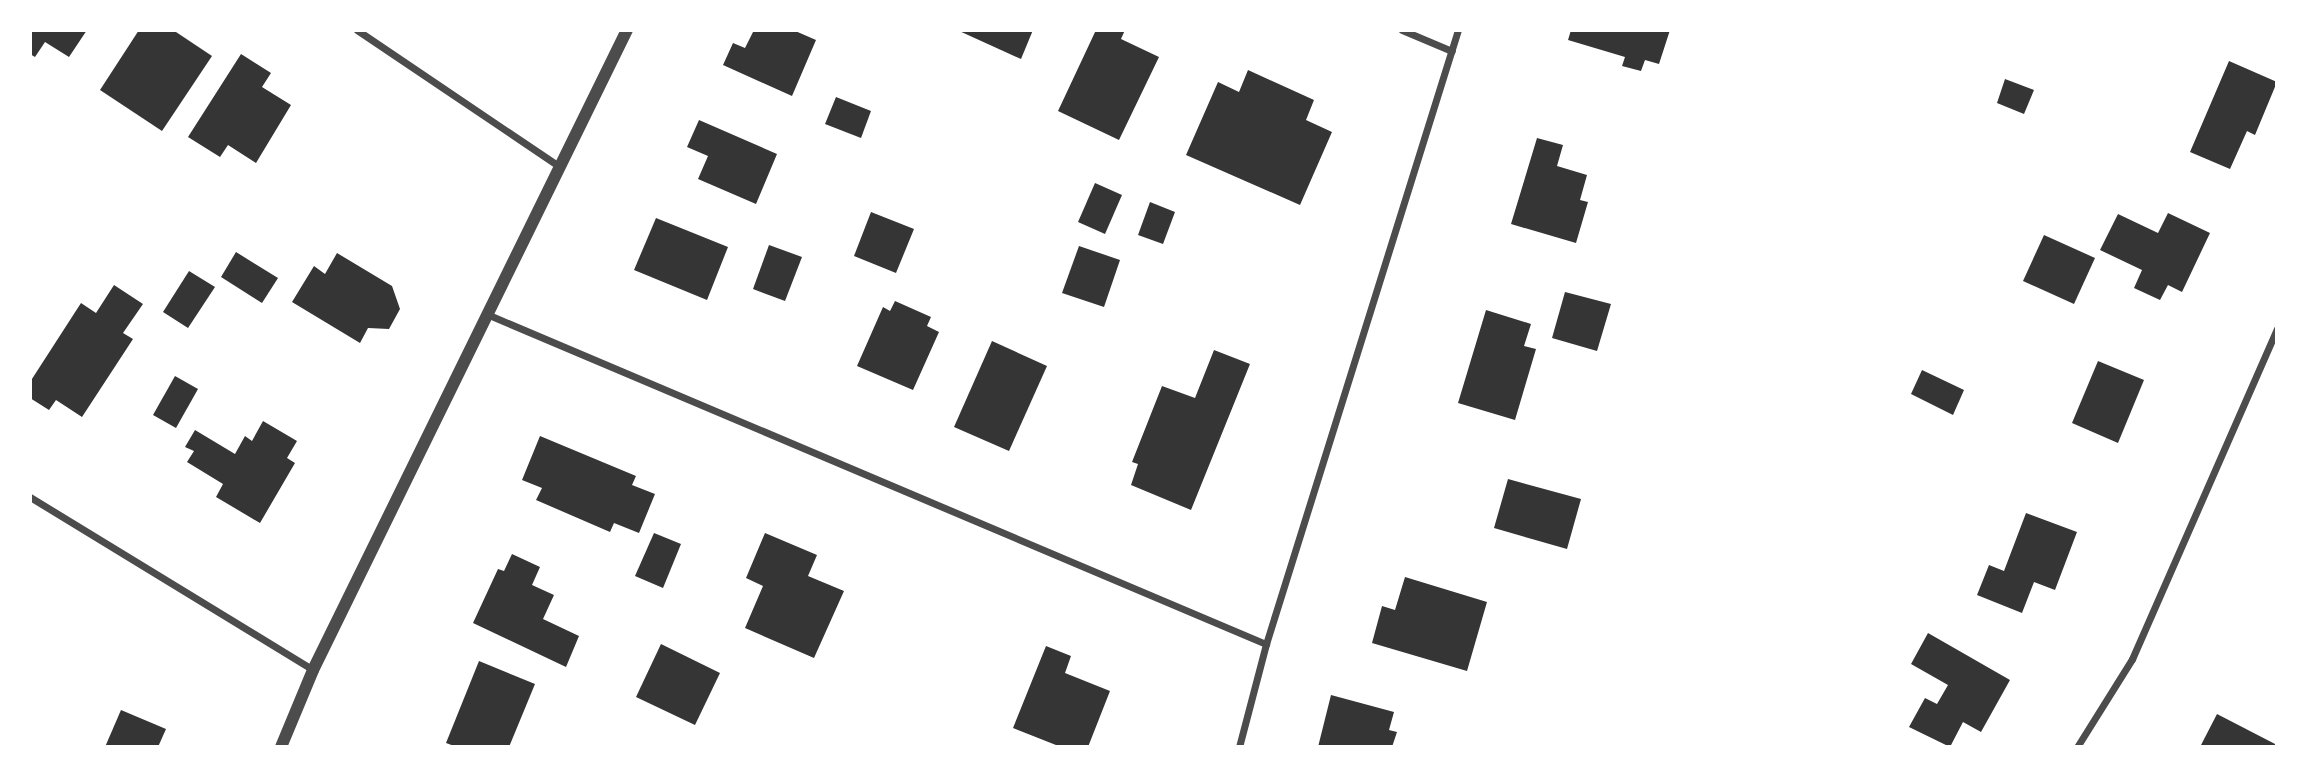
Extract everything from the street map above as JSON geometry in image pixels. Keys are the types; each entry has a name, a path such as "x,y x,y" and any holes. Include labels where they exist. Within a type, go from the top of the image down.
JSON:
{"street":[{"path":"358,30 560,167"},
{"path":"281,747 313,670 628,30"},
{"path":"1402,30 1452,51"},
{"path":"1239,747 1266,645 1458,30"},
{"path":"489,314 1266,645"},
{"path":"2077,747 2132,659 2277,328"},
{"path":"30,497 313,670"}],"building":[{"path":"30,30 87,30 69,57 45,42 35,57 30,54"},
{"path":"139,30 173,30 212,56 162,131 100,90"},
{"path":"754,30 793,30 816,40 792,96 723,65 733,43 745,48"},
{"path":"957,30 1033,30 1021,59"},
{"path":"1096,30 1125,30 1121,39 1159,57 1119,140 1058,111"},
{"path":"1571,30 1670,30 1659,64 1645,60 1641,71 1622,66 1625,57 1568,40"},
{"path":"241,54 271,73 262,87 291,105 256,163 228,145 220,157 188,137"},
{"path":"2229,61 2277,82 2255,135 2247,131 2230,169 2190,152"},
{"path":"1248,70 1314,100 1306,120 1332,132 1300,205 1186,155 1218,82 1239,92"},
{"path":"2005,79 2034,90 2024,114 1997,103"},
{"path":"836,97 871,111 861,138 825,124"},
{"path":"699,120 777,154 756,204 698,179 708,156 687,147"},
{"path":"1537,138 1563,145 1557,166 1587,175 1580,200 1588,202 1576,243 1511,224"},
{"path":"1095,183 1122,195 1105,234 1078,222"},
{"path":"1150,202 1175,212 1163,244 1138,235"},
{"path":"871,212 914,229 896,273 854,256"},
{"path":"2168,213 2210,233 2182,292 2168,285 2160,300 2134,288 2142,270 2100,250 2118,214 2158,233"},
{"path":"656,218 728,247 707,300 634,270"},
{"path":"2044,235 2095,258 2074,304 2023,281"},
{"path":"769,245 802,257 785,301 753,289"},
{"path":"1079,246 1120,260 1104,307 1062,293"},
{"path":"236,252 278,278 262,303 221,277"},
{"path":"337,253 392,286 400,309 389,329 368,328 360,343 292,302 314,266 325,274"},
{"path":"189,271 215,287 188,328 163,312"},
{"path":"114,285 143,304 123,333 133,339 82,417 56,400 49,410 30,398 30,382 81,303 96,313"},
{"path":"1565,292 1611,304 1597,351 1552,338"},
{"path":"895,301 931,317 927,326 939,332 913,390 857,366 883,307 890,311"},
{"path":"1486,310 1531,324 1524,346 1536,349 1515,420 1458,403"},
{"path":"992,341 1047,366 1009,451 954,427"},
{"path":"1214,350 1250,364 1191,510 1131,485 1138,464 1132,462 1162,386 1195,398"},
{"path":"2098,361 2144,380 2118,443 2072,423"},
{"path":"1922,370 1964,390 1953,415 1911,394"},
{"path":"175,376 198,389 176,428 153,415"},
{"path":"263,421 297,441 287,458 295,463 260,523 216,497 223,484 187,462 194,451 185,447 195,430 235,454 245,436 252,441"},
{"path":"540,436 636,476 632,485 655,494 639,533 614,523 610,532 536,500 542,488 522,480"},
{"path":"1508,479 1581,499 1567,549 1494,528"},
{"path":"2026,513 2077,532 2055,590 2034,582 2022,613 1977,595 1989,565 2004,571"},
{"path":"654,533 681,544 663,588 635,576"},
{"path":"765,533 817,555 808,576 844,591 814,658 745,628 763,586 746,578"},
{"path":"512,554 540,567 532,585 554,595 543,619 579,636 566,667 473,623 498,569 504,571"},
{"path":"1405,577 1487,602 1467,671 1372,643 1382,606 1395,610"},
{"path":"1928,633 2010,680 1981,732 1963,722 1950,747 1909,727 1925,698 1937,704 1948,685 1911,664"},
{"path":"661,644 720,673 695,725 636,697"},
{"path":"1046,646 1071,656 1065,673 1110,691 1088,747 1061,747 1013,728"},
{"path":"479,661 535,684 509,747 457,747 446,743"},
{"path":"1331,695 1394,712 1389,730 1397,732 1392,747 1318,747"},
{"path":"121,710 166,729 158,747 105,747"},
{"path":"2217,714 2277,745 2277,747 2200,747"}]}
